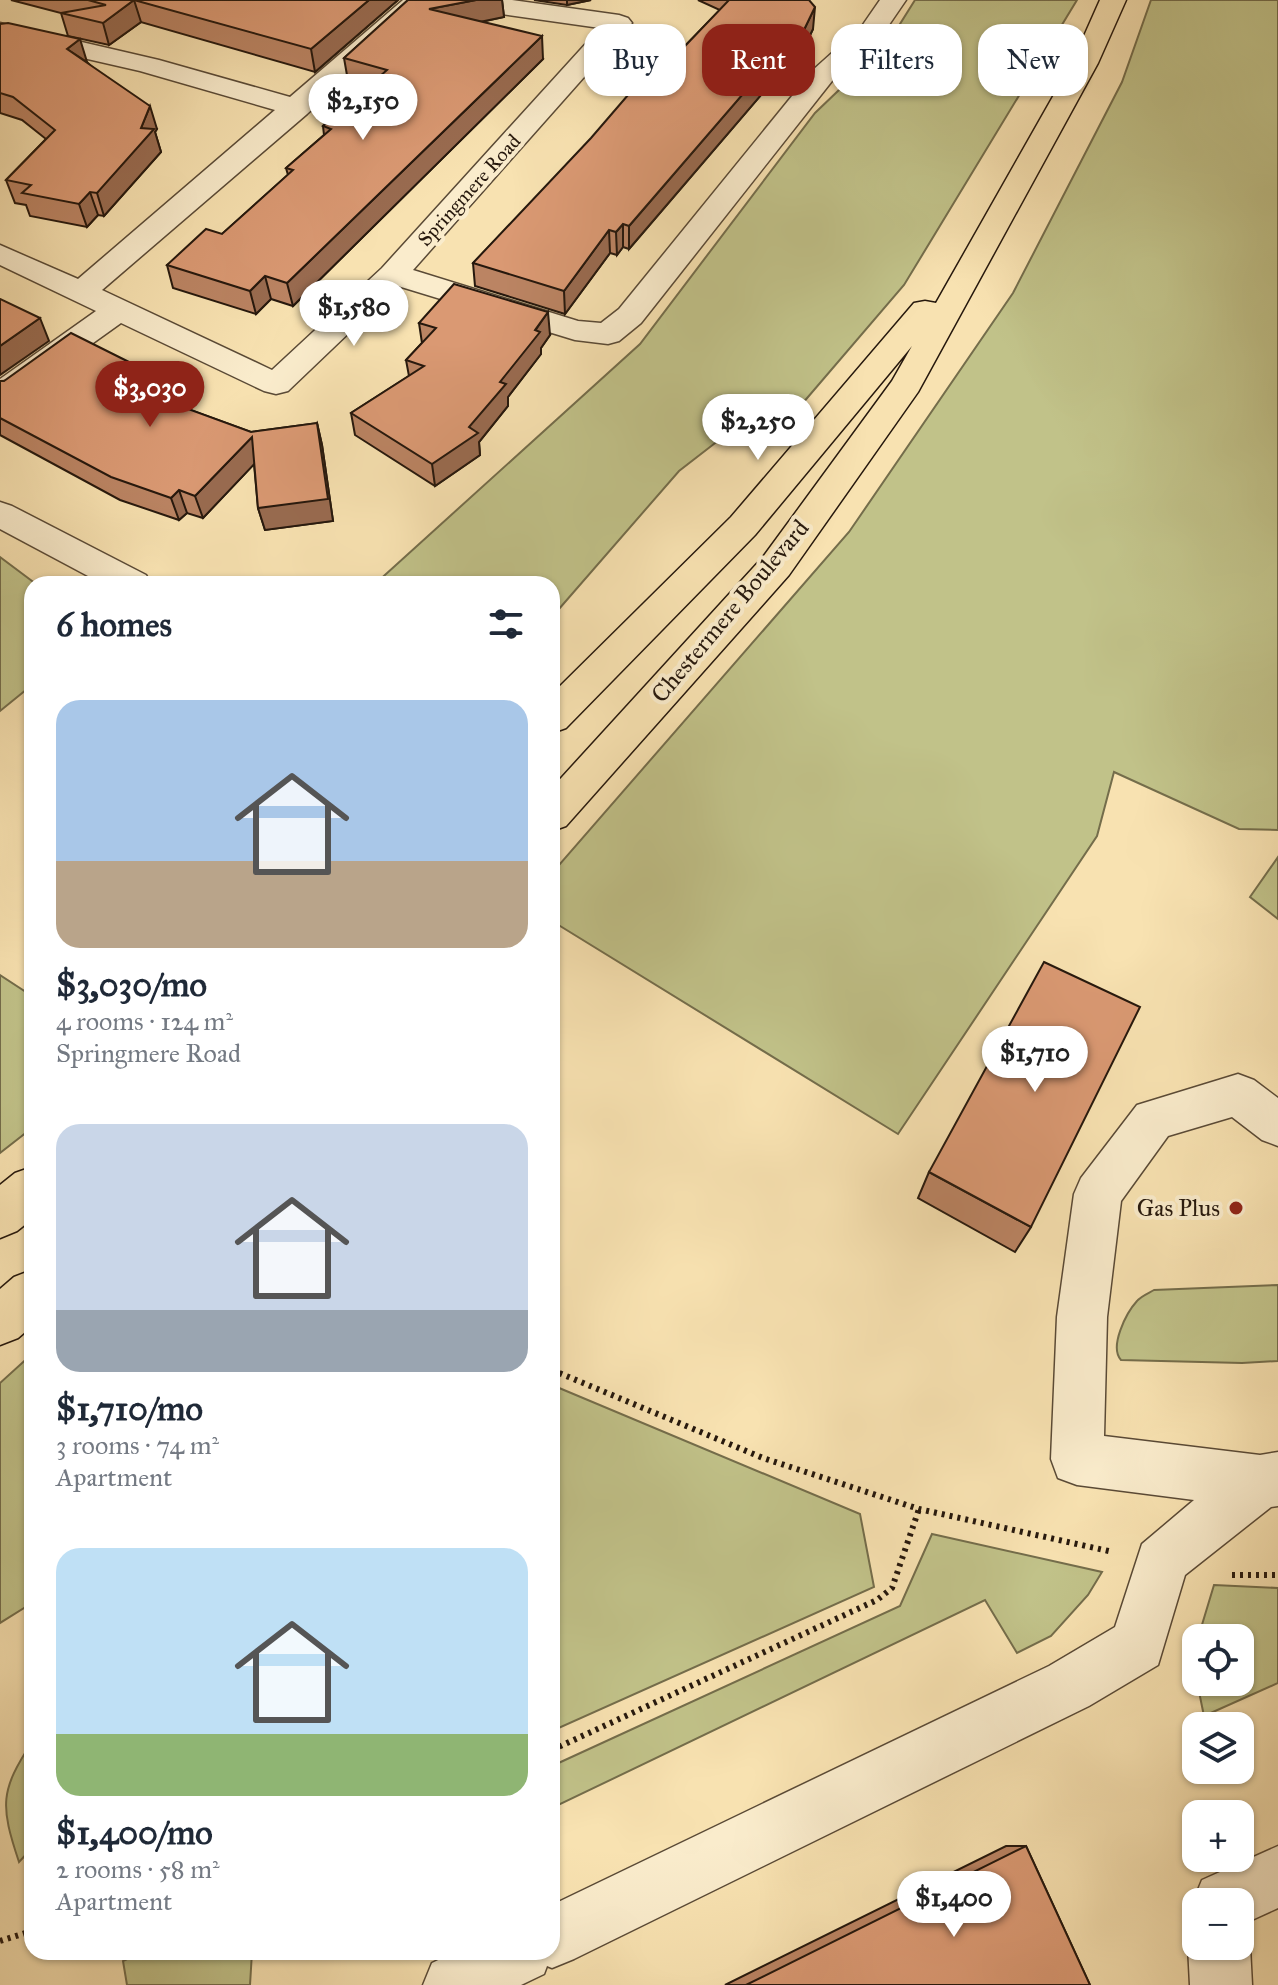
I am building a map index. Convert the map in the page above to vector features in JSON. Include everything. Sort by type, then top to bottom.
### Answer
[{"type":"main road","name":"Chestermere Boulevard","points":[[560,806],[776,566],[906,385],[1085,63],[1113,0]]},
{"type":"main road","name":"Chestermere Boulevard","points":[[560,710],[743,526],[991,232]]},
{"type":"main road","points":[[0,1215],[24,1196]]},
{"type":"main road","points":[[0,1321],[24,1301]]},
{"type":"street","points":[[82,292],[418,0]]},
{"type":"street","name":"Springmere Road","points":[[0,254],[276,384],[393,274],[619,23],[459,0]]},
{"type":"street","points":[[393,274],[575,330],[608,334],[630,316],[823,75],[871,32],[893,0]]},
{"type":"street","points":[[0,31],[153,66],[297,108]]},
{"type":"street","points":[[0,394],[119,310]]},
{"type":"street","points":[[0,514],[118,576]]},
{"type":"street","points":[[1269,1480],[1077,1459],[1082,1333],[1098,1194],[1153,1120],[1238,1095],[1278,1125]]},
{"type":"street","points":[[560,1933],[1069,1686],[1138,1645],[1161,1563],[1269,1480]]},
{"type":"street","points":[[1253,1888],[1278,1876]]},
{"type":"street","points":[[454,1985],[506,1960]]},
{"type":"street","points":[[1220,1960],[1221,1985]]},
{"type":"path","points":[[560,1373],[763,1458],[919,1509],[1161,1563],[1229,1575],[1278,1575]]},
{"type":"path","points":[[560,1746],[877,1600],[892,1588],[919,1509]]},
{"type":"path","points":[[0,1941],[24,1934]]},
{"type":"green space","points":[[915,0],[1077,0],[1062,24],[978,24],[978,96],[1019,96],[904,285],[784,425],[750,416],[679,471],[560,608],[560,576],[384,576],[640,344],[815,113],[833,96],[962,96],[962,24],[900,24]]},
{"type":"green space","points":[[1151,0],[1278,0],[1278,830],[1239,829],[1114,772],[1097,836],[898,1134],[560,926],[560,864],[849,532],[1013,293],[1122,82]]},
{"type":"green space","points":[[0,557],[25,576],[24,692],[0,711]]},
{"type":"green space","points":[[1278,857],[1278,919],[1250,897]]},
{"type":"green space","points":[[0,975],[24,991],[24,1134],[0,1153]]},
{"type":"green space","points":[[1278,1285],[1278,1361],[1121,1360],[1118,1354],[1120,1330],[1128,1313],[1139,1299],[1154,1290]]},
{"type":"green space","points":[[24,1361],[24,1608],[0,1623],[0,1383]]},
{"type":"green space","points":[[560,1388],[860,1514],[874,1587],[560,1727]]},
{"type":"green space","points":[[932,1534],[1102,1572],[1088,1595],[1051,1636],[1017,1653],[985,1600],[560,1804],[560,1762],[900,1606]]},
{"type":"green space","points":[[1214,1585],[1278,1588],[1278,1683],[1254,1694],[1254,1624],[1202,1624]]},
{"type":"green space","points":[[1200,1696],[1249,1696],[1213,1712],[1203,1712]]},
{"type":"green space","points":[[24,1754],[24,1857],[19,1862],[6,1812],[6,1799]]},
{"type":"green space","points":[[252,1960],[250,1985],[127,1985],[123,1961]]},
{"type":"building","points":[[88,0],[134,0],[103,23],[61,13],[106,5]]},
{"type":"building","points":[[134,0],[369,0],[311,49]]},
{"type":"building","points":[[408,0],[476,0],[429,9],[542,36],[287,283],[265,276],[250,291],[167,265],[206,229],[222,234],[293,170],[286,168],[331,129],[323,126],[387,70],[344,58]]},
{"type":"building","points":[[729,0],[809,0],[815,7],[807,24],[706,24]]},
{"type":"building","points":[[8,23],[80,39],[67,49],[150,106],[141,128],[154,129],[97,193],[90,192],[79,204],[22,193],[31,185],[6,180],[55,130],[13,97],[0,93],[0,24]]},
{"type":"building","points":[[702,28],[702,96],[741,96],[629,226],[623,224],[616,232],[609,230],[564,291],[473,263],[627,96],[686,96],[686,45]]},
{"type":"building","points":[[454,284],[548,312],[535,330],[540,332],[500,382],[506,384],[469,427],[478,433],[432,464],[351,413],[424,366],[406,360],[436,328],[419,323]]},
{"type":"building","points":[[0,299],[40,318],[0,346]]},
{"type":"building","points":[[71,333],[135,365],[128,370],[179,395],[169,402],[251,432],[317,423],[328,499],[258,508],[252,437],[195,496],[179,490],[171,498],[111,477],[0,418],[0,381]]},
{"type":"building","points":[[1044,962],[1140,1007],[1031,1227],[929,1172]]},
{"type":"building","points":[[1026,1846],[1090,1985],[746,1985]]},
{"type":"place","name":"Gas Plus","points":[[1236,1208]]}]
